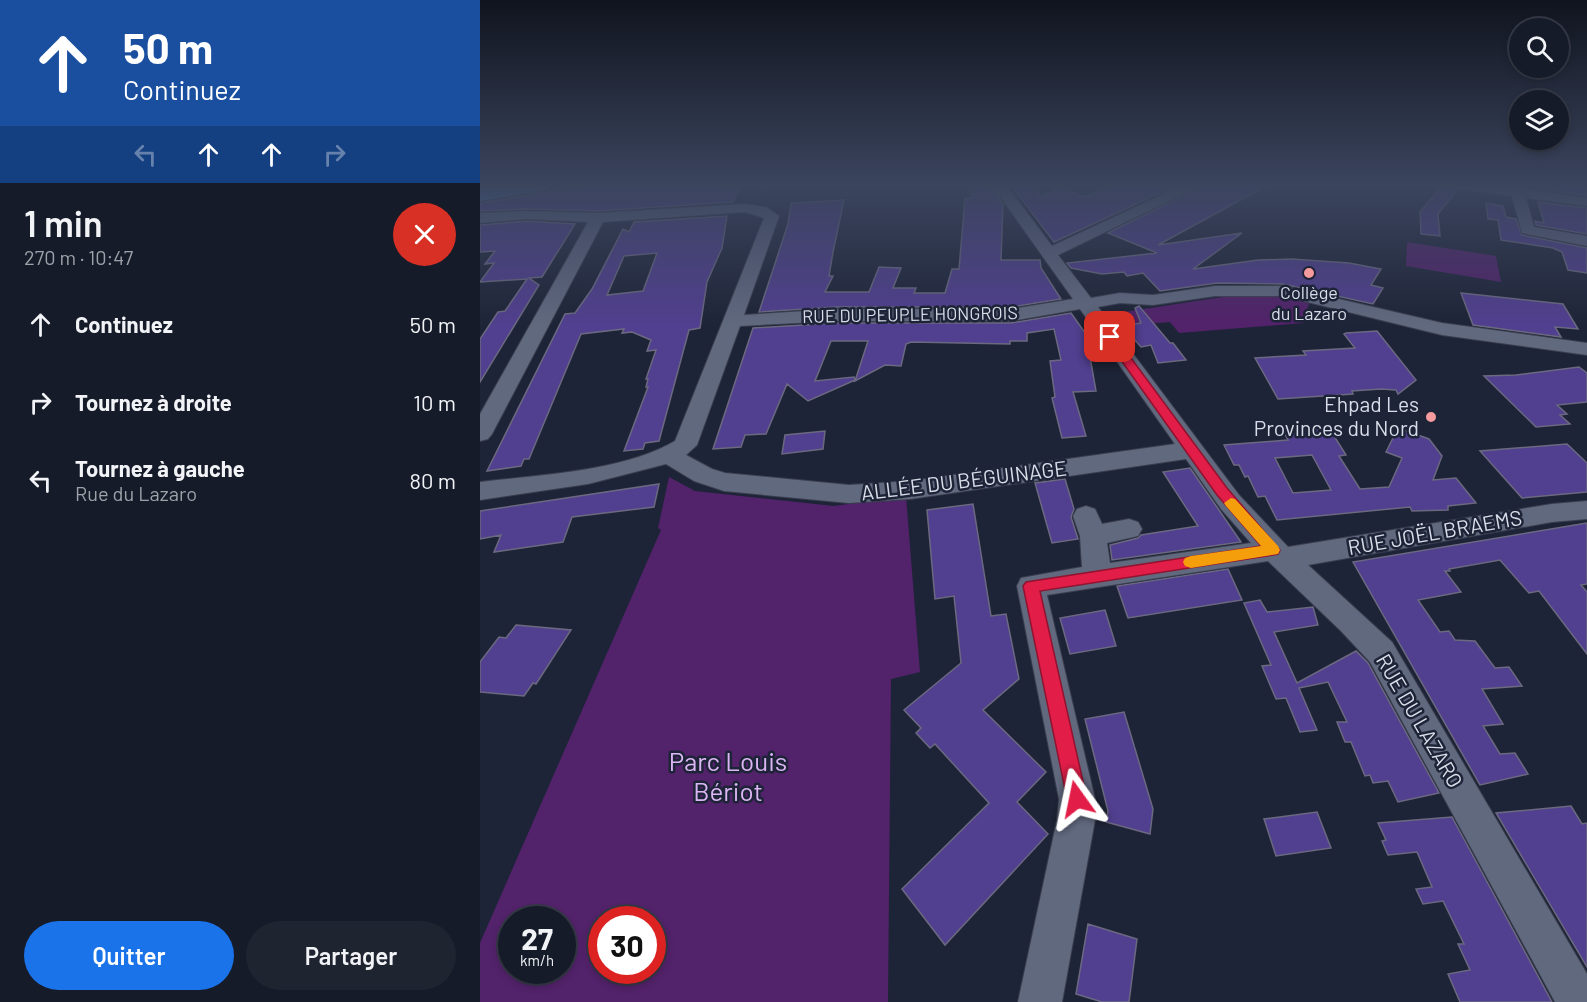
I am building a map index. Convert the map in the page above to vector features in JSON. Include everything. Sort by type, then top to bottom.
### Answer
[{"type":"street","points":[[480,434],[590,232]]},
{"type":"street","points":[[480,491],[595,474],[670,456],[681,449],[687,441],[767,232]]},
{"type":"street","name":"RUE DU LAZARO","points":[[1033,232],[1230,502],[1278,554],[1345,615],[1381,652],[1578,1002]]},
{"type":"street","points":[[1049,253],[1095,232]]},
{"type":"street","points":[[1537,232],[1587,241]]},
{"type":"street","name":"RUE DU PEUPLE HONGROIS","points":[[734,321],[837,315],[1011,315],[1120,298],[1153,300],[1215,291],[1283,291],[1442,329],[1529,343],[1587,349]]},
{"type":"street","name":"ALLÉE DU BÉGUINAGE","points":[[670,456],[717,480],[780,489],[849,494],[910,490],[1178,453],[1190,446]]},
{"type":"street","name":"RUE JOËL BRAEMS","points":[[1040,1002],[1077,809],[1075,787],[1031,586],[1587,510]]},
{"type":"street","points":[[1097,577],[1090,526],[1129,529]]},
{"type":"green space","points":[[1407,242],[1496,256],[1501,282],[1406,266]]},
{"type":"green space","points":[[1229,296],[1282,297],[1309,303],[1303,323],[1179,333],[1170,322],[1123,326],[1118,320],[1122,319],[1118,313]]},
{"type":"green space","name":"Parc Louis Bériot","points":[[669,477],[695,491],[834,506],[906,496],[920,672],[891,679],[888,1002],[480,1002],[480,943],[661,530],[658,528]]},
{"type":"building","points":[[480,232],[570,232],[542,277],[529,278],[539,285],[480,382],[480,339],[498,312],[505,311],[527,279],[480,282],[494,263],[485,264],[495,251],[480,252]]},
{"type":"building","points":[[622,232],[725,232],[722,248],[707,282],[700,328],[689,330],[659,441],[645,443],[643,449],[624,451],[648,387],[646,387],[648,379],[646,379],[656,350],[647,351],[651,340],[632,332],[622,333],[624,329],[581,334],[529,459],[524,459],[521,466],[487,471],[565,314],[575,313],[592,289]],"holes":[[[657,253],[643,291],[607,295],[624,256]]]},
{"type":"building","points":[[785,232],[837,232],[829,276],[833,276],[825,292],[869,292],[879,267],[901,268],[893,288],[916,288],[914,293],[945,293],[952,269],[959,269],[962,232],[1002,232],[1001,260],[1040,260],[1041,268],[1061,299],[1011,307],[837,307],[759,312]]},
{"type":"building","points":[[1046,232],[1076,232],[1054,242]]},
{"type":"building","points":[[1182,232],[1158,245],[1242,233],[1193,269],[1258,260],[1292,259],[1349,263],[1381,269],[1371,285],[1383,288],[1373,304],[1283,284],[1217,283],[1160,291],[1143,273],[1127,276],[1124,272],[1102,274],[1071,268],[1067,263],[1157,253],[1108,233]]},
{"type":"building","points":[[1421,232],[1440,232],[1440,236],[1421,234]]},
{"type":"building","points":[[1500,232],[1521,232],[1522,235],[1587,248],[1587,273],[1568,270],[1562,252],[1553,248],[1501,240]]},
{"type":"building","points":[[1461,293],[1563,304],[1578,329],[1555,327],[1561,337],[1473,325]]},
{"type":"building","points":[[1139,306],[1186,360],[1158,363],[1151,345],[1141,347],[1134,339],[1123,326],[1141,323],[1135,308]]},
{"type":"building","points":[[1071,313],[1102,357],[1090,357],[1096,391],[1073,392],[1086,436],[1062,438],[1052,398],[1055,397],[1050,361],[1061,360],[1054,329],[1027,333],[1027,341],[1010,341],[1010,344],[911,342],[906,344],[901,366],[885,365],[855,381],[868,341],[831,341],[815,381],[854,377],[855,380],[808,401],[787,384],[766,434],[745,435],[741,447],[713,449],[753,328],[837,323],[1011,323]]},
{"type":"building","points":[[1377,331],[1416,380],[1398,394],[1396,390],[1381,389],[1352,391],[1353,394],[1278,399],[1255,358],[1306,355],[1303,351],[1355,348],[1344,334]]},
{"type":"building","points":[[1579,367],[1587,373],[1587,402],[1557,405],[1567,414],[1560,415],[1570,424],[1536,427],[1484,376],[1516,375]]},
{"type":"building","points":[[1329,428],[1346,455],[1339,456],[1360,489],[1389,487],[1402,458],[1386,452],[1398,428],[1429,439],[1442,456],[1433,480],[1456,478],[1476,503],[1448,506],[1448,510],[1412,511],[1410,507],[1277,520],[1265,496],[1258,497],[1248,476],[1245,477],[1239,465],[1234,465],[1224,445],[1288,440],[1283,431]],"holes":[[[1312,455],[1331,490],[1293,493],[1275,458]]]},
{"type":"building","points":[[825,431],[823,449],[782,454],[785,435]]},
{"type":"building","points":[[1567,444],[1587,463],[1587,492],[1522,498],[1480,451]]},
{"type":"building","points":[[1190,468],[1241,542],[1112,560],[1110,545],[1138,538],[1141,535],[1198,526],[1163,472]]},
{"type":"building","points":[[1065,479],[1074,509],[1071,517],[1078,539],[1052,543],[1035,483]]},
{"type":"building","points":[[659,484],[654,507],[572,517],[563,542],[494,552],[501,535],[480,539],[480,511]]},
{"type":"building","points":[[973,504],[991,616],[1006,614],[1019,679],[983,710],[1046,772],[1017,802],[1048,834],[945,945],[902,889],[989,803],[935,744],[930,748],[916,733],[921,728],[904,710],[961,663],[954,596],[935,599],[927,510]]},
{"type":"building","points":[[1587,523],[1587,584],[1581,585],[1587,592],[1587,654],[1539,591],[1529,593],[1500,560],[1449,569],[1450,571],[1445,571],[1461,592],[1418,600],[1440,632],[1449,631],[1455,640],[1475,641],[1495,668],[1509,667],[1522,686],[1482,689],[1503,724],[1483,726],[1500,754],[1515,753],[1528,774],[1480,785],[1353,562]]},
{"type":"building","points":[[1228,569],[1242,600],[1128,618],[1117,586]]},
{"type":"building","points":[[1260,600],[1267,612],[1313,607],[1318,625],[1274,632],[1297,683],[1356,651],[1368,663],[1439,793],[1398,802],[1388,781],[1373,783],[1370,775],[1365,776],[1351,742],[1345,742],[1337,722],[1347,722],[1328,682],[1299,688],[1317,730],[1300,732],[1286,698],[1276,699],[1262,666],[1271,665],[1244,603]]},
{"type":"building","points":[[1105,610],[1116,646],[1070,654],[1060,618]]},
{"type":"building","points":[[516,625],[571,630],[536,684],[533,683],[524,696],[480,692],[480,662],[499,637],[506,638]]},
{"type":"building","points":[[1124,712],[1153,809],[1150,834],[1106,822],[1108,811],[1085,719]]},
{"type":"building","points":[[1571,806],[1582,824],[1587,823],[1587,967],[1496,813]]},
{"type":"building","points":[[1317,812],[1331,848],[1276,856],[1264,819]]},
{"type":"building","points":[[1452,817],[1552,1002],[1460,1002],[1448,974],[1470,970],[1458,944],[1464,944],[1443,901],[1423,904],[1416,889],[1432,887],[1417,852],[1388,855],[1382,841],[1386,840],[1378,823]]},
{"type":"building","points":[[1088,924],[1137,939],[1129,1002],[1102,1002],[1076,994]]},
{"type":"slow traffic","points":[[1191,562],[1273,550],[1231,503]]},
{"type":"place","name":"Collège du Lazaro","points":[[1309,273]]},
{"type":"place","name":"Ehpad Les Provinces du Nord","points":[[1431,417]]},
{"type":"route","points":[[1077,799],[1031,586],[1273,550],[1222,491],[1110,337]]}]
